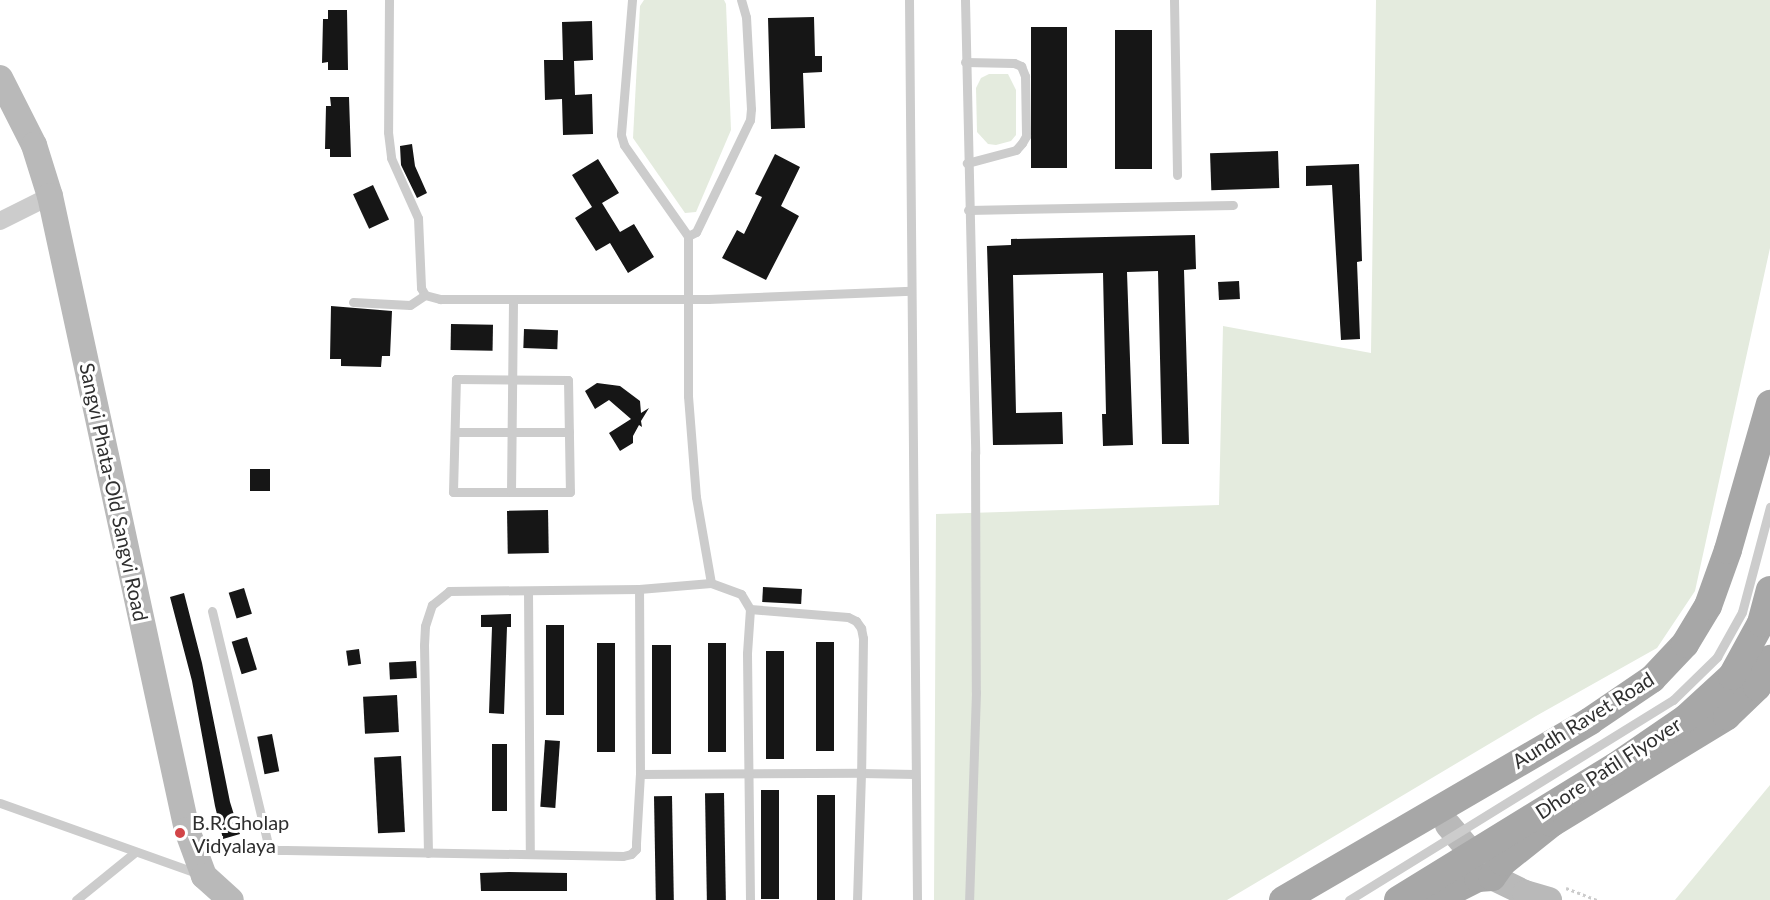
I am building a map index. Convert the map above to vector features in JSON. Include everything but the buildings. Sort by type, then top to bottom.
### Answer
[{"type":"main road","name":"Sangvi Phata-Old Sangvi Road","points":[[0,78],[34,146],[50,196],[187,830],[204,876],[231,900]]},
{"type":"main road","name":"Aundh Ravet Road","points":[[1283,900],[1566,734],[1652,679],[1686,644],[1708,606],[1724,562],[1770,404]]},
{"type":"main road","name":"Dhore Patil Flyover","points":[[1398,900],[1616,766],[1686,718],[1732,676],[1761,623],[1770,591]]},
{"type":"main road","points":[[1492,877],[1503,862],[1552,824],[1727,716],[1757,687],[1770,659]]},
{"type":"main road","points":[[1319,900],[1528,777],[1566,734]]},
{"type":"main road","points":[[1448,825],[1492,877]]},
{"type":"main road","points":[[1434,900],[1478,878],[1492,877],[1547,894]]},
{"type":"street","points":[[0,220],[50,196]]},
{"type":"lane","points":[[389,0],[388,132],[391,158],[418,218],[421,288],[425,295],[440,299],[688,299],[911,291]]},
{"type":"lane","points":[[632,0],[621,135],[624,145],[688,236],[688,396],[696,497],[711,583]]},
{"type":"lane","points":[[688,236],[696,232],[750,120],[752,109],[746,17],[741,0]]},
{"type":"lane","points":[[909,0],[917,900]]},
{"type":"lane","points":[[965,0],[975,453],[976,692],[969,900]]},
{"type":"lane","points":[[1174,0],[1177,174]]},
{"type":"lane","points":[[965,62],[1014,63],[1021,66],[1024,76],[1026,136],[1016,150],[967,163]]},
{"type":"lane","points":[[968,210],[1233,205]]},
{"type":"lane","points":[[353,302],[410,305],[425,295]]},
{"type":"lane","points":[[511,492],[513,299]]},
{"type":"lane","points":[[456,379],[513,379],[568,380],[570,492],[453,492],[456,379]]},
{"type":"lane","points":[[454,432],[569,432]]},
{"type":"lane","points":[[1349,900],[1673,700],[1717,657],[1742,612],[1770,507]]},
{"type":"lane","points":[[428,853],[424,645],[425,626],[432,606],[449,591],[639,589],[711,583],[741,594],[750,609],[747,653],[750,900]]},
{"type":"lane","points":[[212,611],[268,845],[277,850],[631,854],[636,849],[639,774],[639,589]]},
{"type":"lane","points":[[528,591],[530,854]]},
{"type":"lane","points":[[750,609],[848,617],[856,621],[861,628],[861,773],[857,900]]},
{"type":"lane","points":[[639,774],[915,774]]},
{"type":"lane","points":[[0,803],[134,853],[204,876]]},
{"type":"lane","points":[[76,900],[134,853]]},
{"type":"path","points":[[1547,894],[1597,900]]},
{"type":"shaded area","points":[[644,0],[724,0],[726,4],[731,130],[696,212],[685,213],[633,138],[640,6]]},
{"type":"shaded area","points":[[1376,0],[1770,0],[1770,248],[1695,591],[1657,648],[1536,716],[1227,900],[934,900],[936,514],[1219,505],[1223,326],[1371,353]]},
{"type":"shaded area","points":[[989,74],[1008,74],[1016,90],[1016,135],[1011,141],[996,145],[988,144],[977,132],[976,88],[981,78]]},
{"type":"shaded area","points":[[1770,785],[1770,900],[1675,900]]},
{"type":"place","name":"B.R.Gholap Vidyalaya","points":[[180,833]]}]
